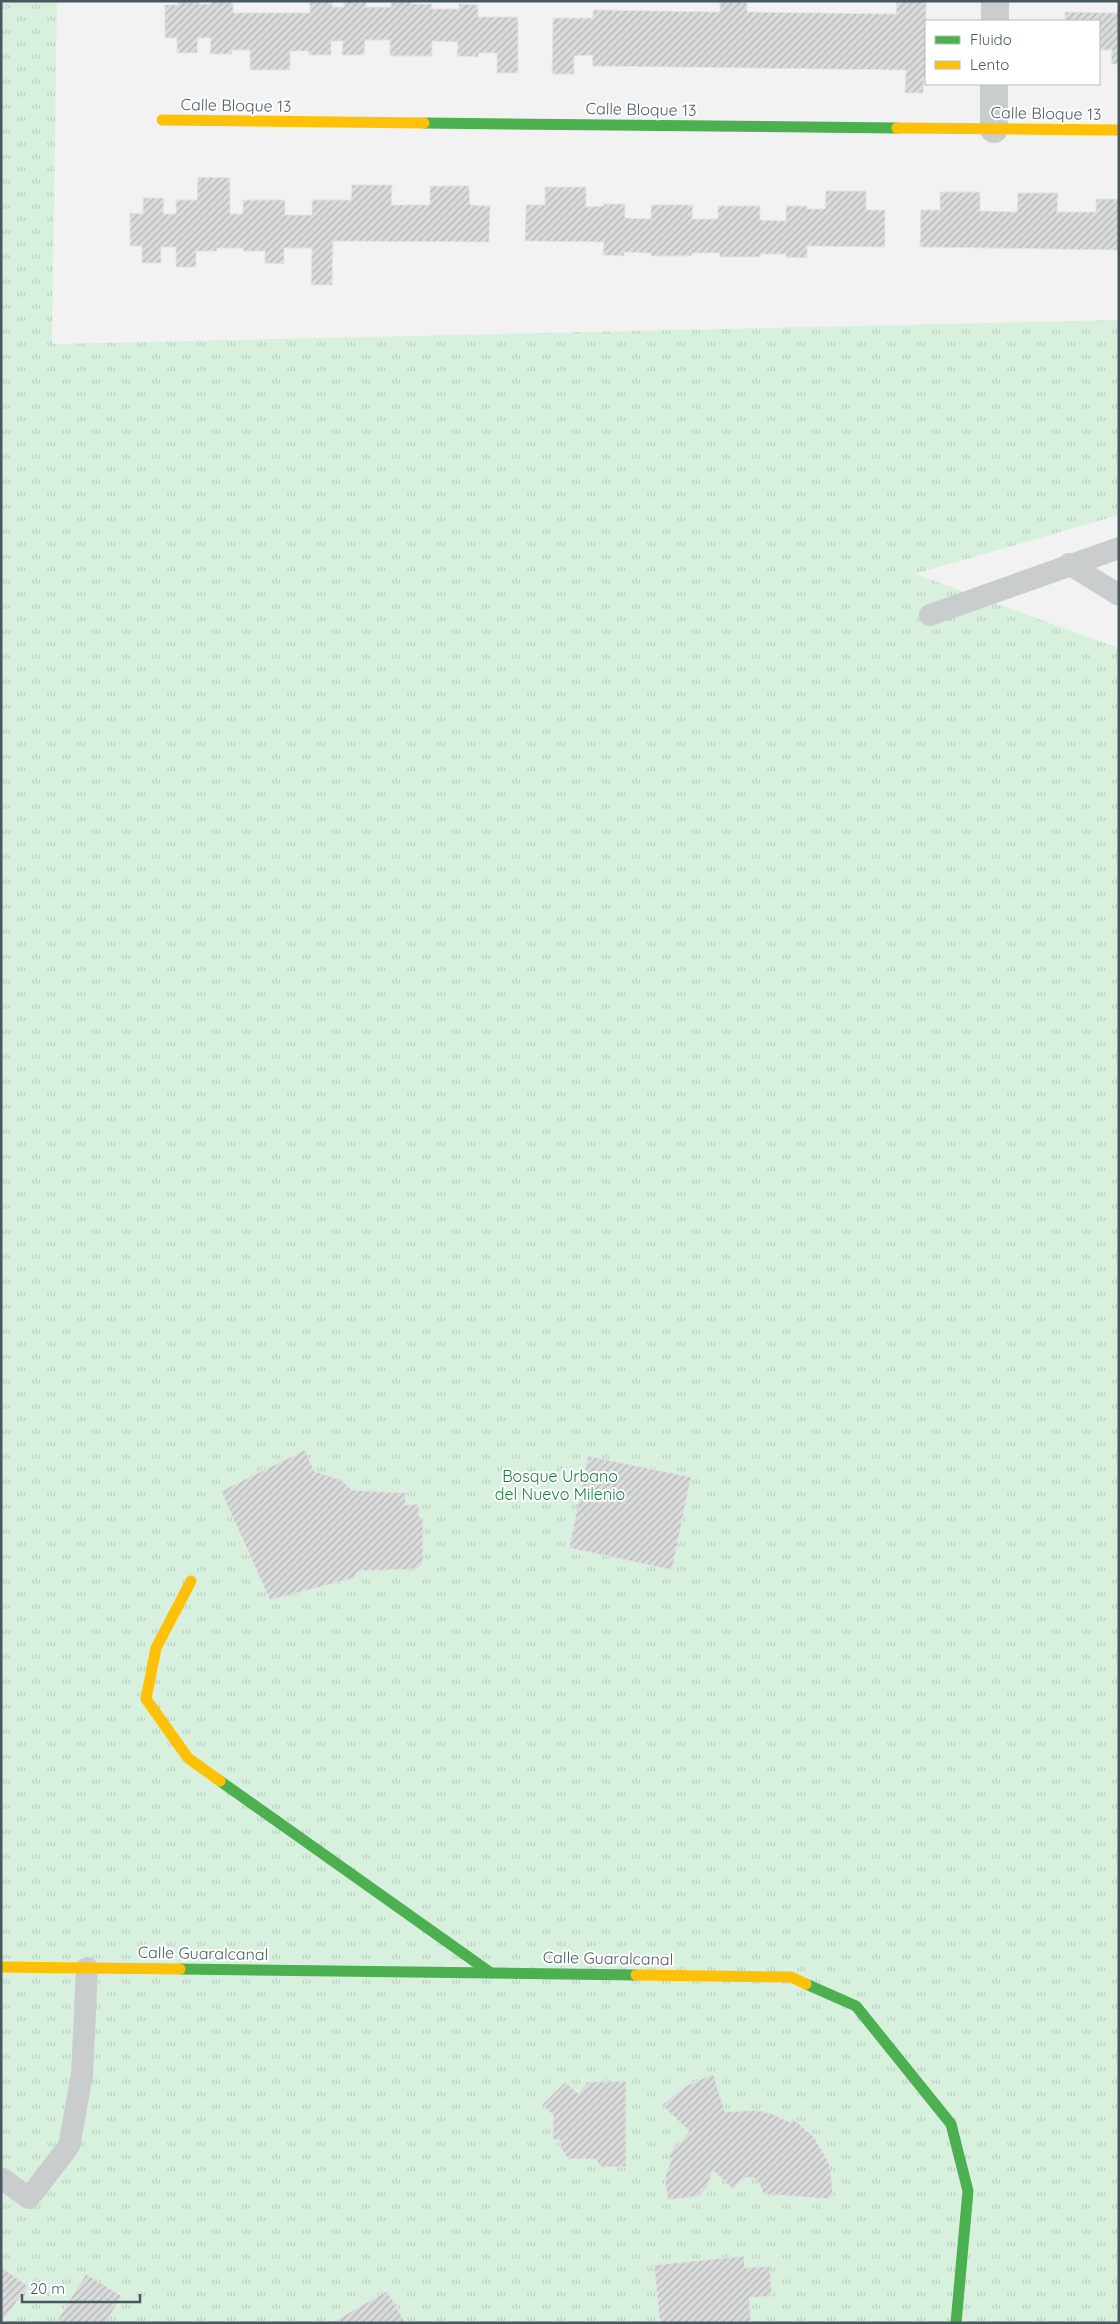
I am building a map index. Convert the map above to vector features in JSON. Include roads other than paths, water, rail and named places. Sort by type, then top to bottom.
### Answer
[{"type":"street","points":[[995,1],[995,20]]},
{"type":"street","points":[[994,85],[994,129]]},
{"type":"street","name":"Calle Bloque 13","points":[[162,120],[1119,130]]},
{"type":"street","points":[[191,1581],[156,1648],[146,1699],[188,1758],[491,1973]]},
{"type":"street","name":"Calle Guaralcanal","points":[[1,1967],[791,1977],[856,2006],[951,2124],[968,2191],[956,2323]]},
{"type":"lane","points":[[930,615],[1068,564],[1119,548]]},
{"type":"lane","points":[[1068,564],[1119,595]]},
{"type":"lane","points":[[1,2178],[29,2198],[69,2146],[82,2075],[86,1968]]},
{"type":"park label","name":"Bosque Urbano del Nuevo Milenio","points":[[560,1485]]}]
